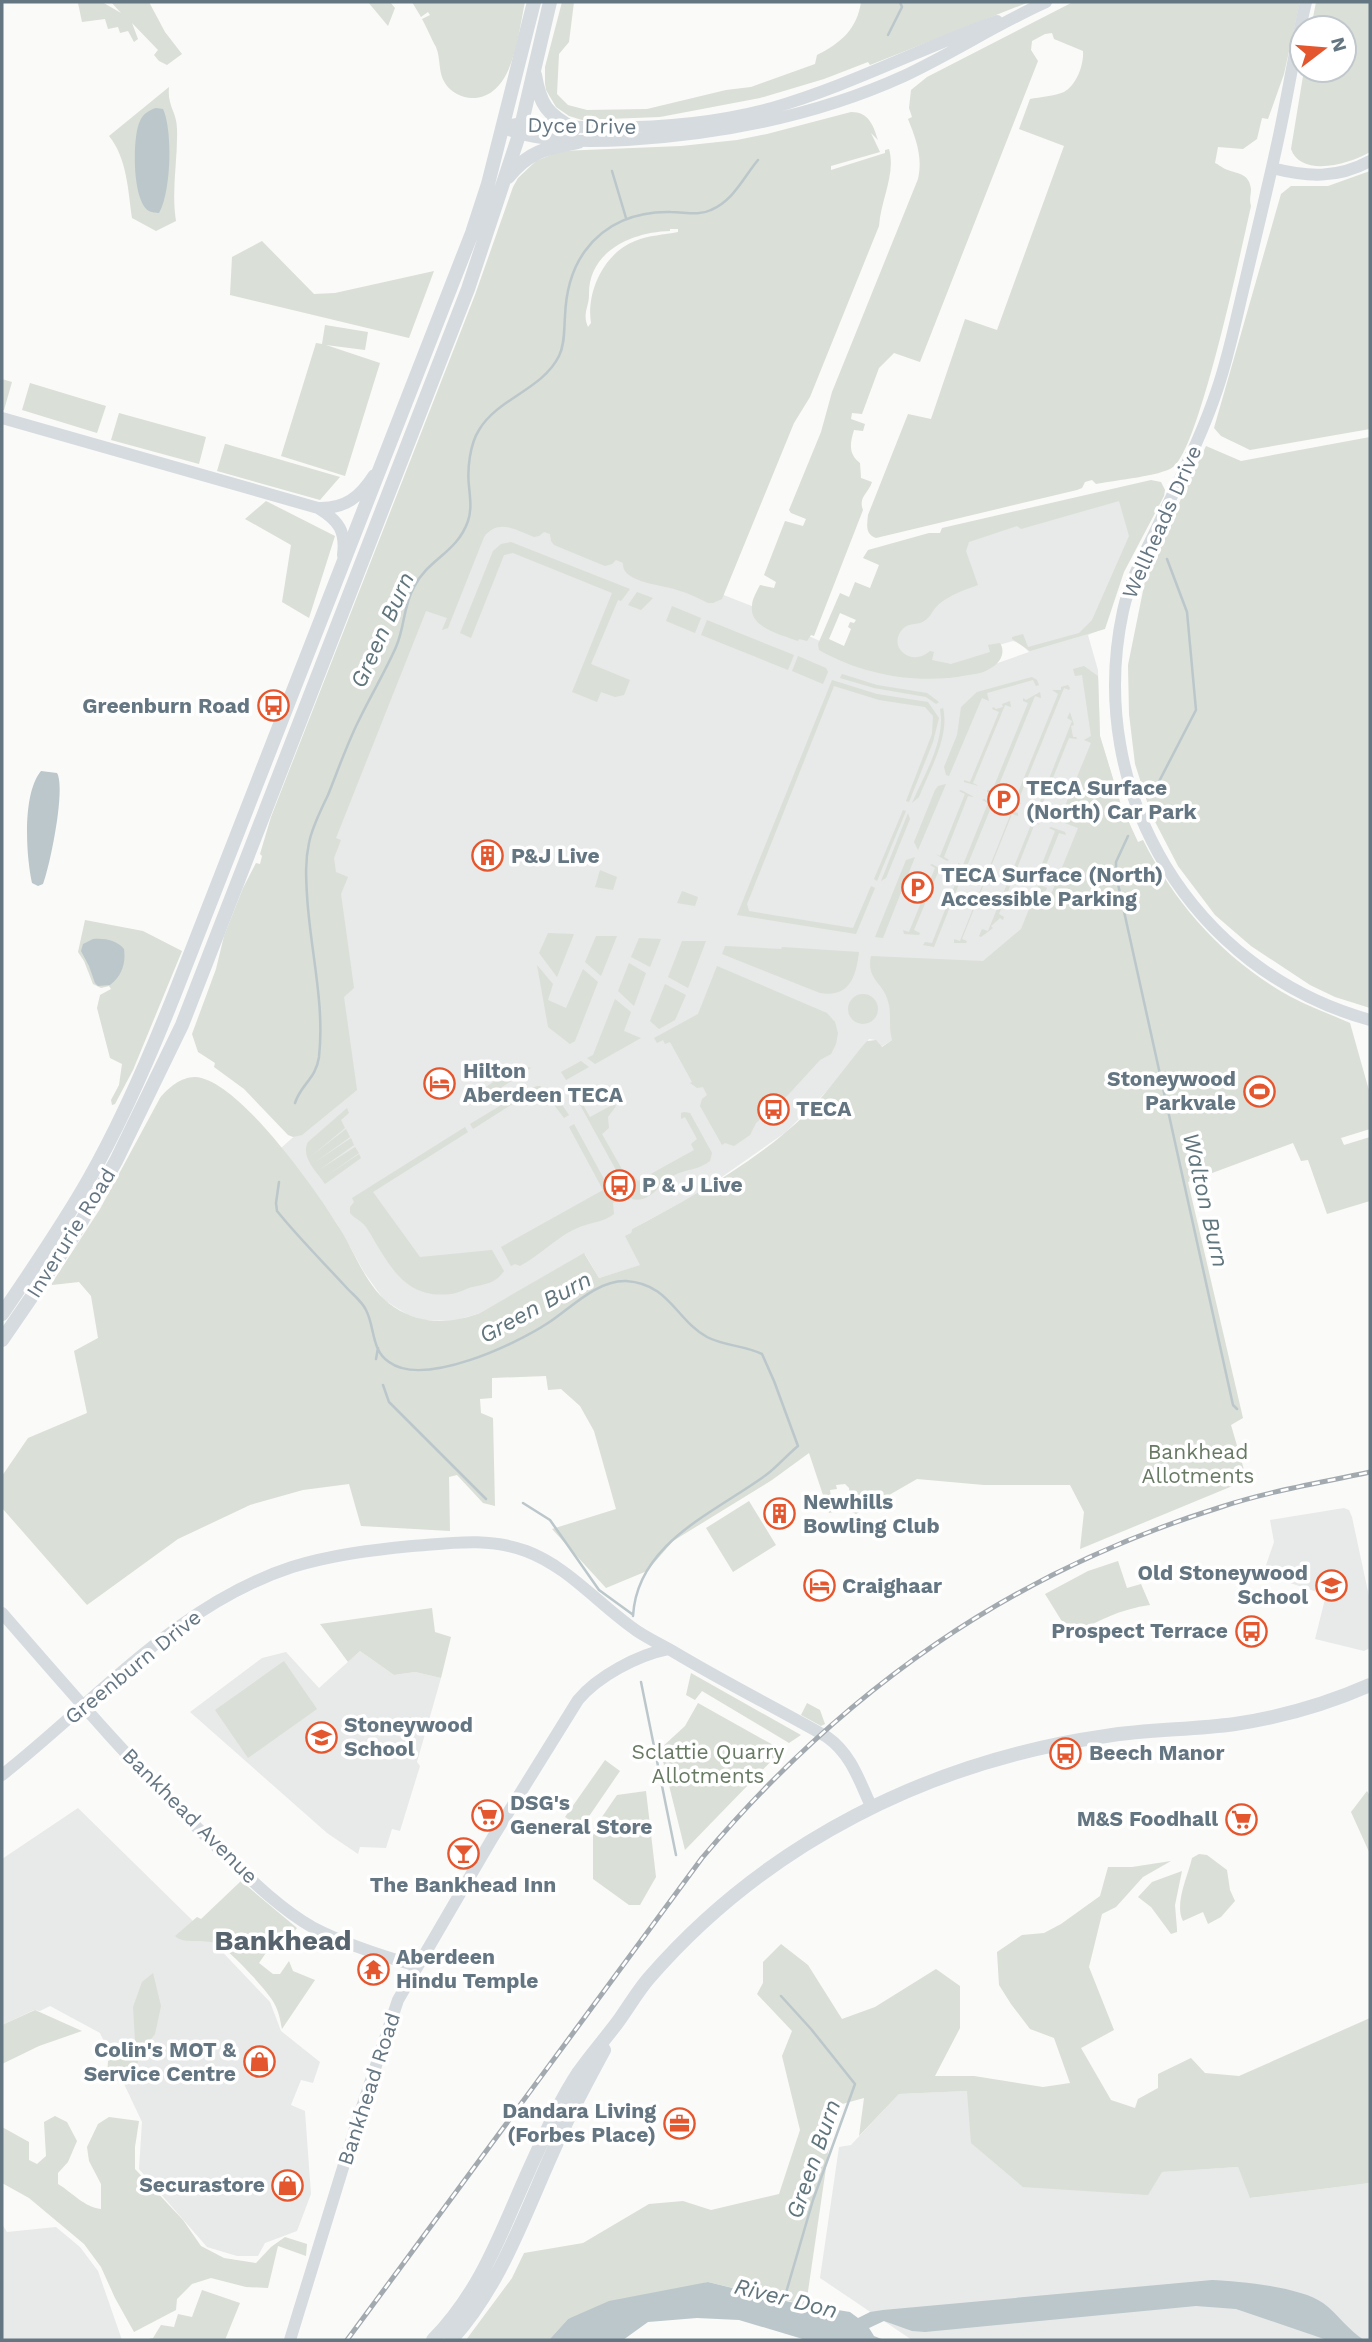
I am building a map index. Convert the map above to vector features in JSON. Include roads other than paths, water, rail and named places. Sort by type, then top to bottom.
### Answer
[{"type":"main road","name":"Inverurie Road","points":[[2,1314],[59,1229],[102,1156],[141,1078],[176,993],[472,233],[488,184],[534,2]]},
{"type":"main road","name":"Inverurie Road","points":[[2,1340],[72,1238],[116,1161],[184,1021],[468,289],[520,129],[550,2]]},
{"type":"main road","points":[[503,184],[526,158],[576,135],[552,116],[543,104],[534,66]]},
{"type":"main road","points":[[433,2340],[479,2280],[504,2232],[528,2171],[586,2062],[649,1978],[710,1914],[786,1856],[871,1807],[963,1770],[1026,1750],[1118,1734],[1267,1719],[1332,1701],[1370,1685]]},
{"type":"main road","points":[[451,2340],[484,2298],[498,2273],[559,2136],[619,2020]]},
{"type":"street","name":"Dyce Drive","points":[[502,127],[576,135],[694,134],[746,127],[796,116],[849,99],[907,74],[1045,2]]},
{"type":"street","name":"Wellheads Drive","points":[[1306,2],[1272,168],[1217,392],[1197,442],[1137,570],[1123,611],[1116,666],[1119,736],[1126,773],[1144,826],[1172,877],[1205,921],[1236,950],[1282,984],[1325,1005],[1370,1020]]},
{"type":"street","points":[[1272,168],[1301,175],[1324,176],[1343,173],[1370,161]]},
{"type":"street","points":[[2,418],[318,508],[339,523],[343,531],[345,541],[340,572]]},
{"type":"street","points":[[318,508],[353,501],[368,485],[382,463]]},
{"type":"street","name":"Greenburn Drive","points":[[2,1775],[162,1639],[209,1606],[242,1588],[291,1567],[325,1558],[376,1550],[475,1541],[513,1546],[550,1563],[600,1603],[660,1644],[836,1744],[850,1759],[871,1807]]},
{"type":"street","name":"Bankhead Avenue","points":[[2,1613],[83,1706],[192,1823],[286,1909],[313,1927],[376,1953],[417,1966]]},
{"type":"street","name":"Bankhead Road","points":[[637,1658],[660,1644]]},
{"type":"street","name":"Bankhead Road","points":[[290,2340],[398,2000],[578,1700],[599,1682],[660,1644]]},
{"type":"waterway","name":"Green Burn","points":[[888,35],[902,7],[900,2]]},
{"type":"waterway","name":"Green Burn","points":[[295,1103],[312,1076],[319,1057],[319,996],[307,889],[306,863],[310,837],[355,729],[396,647],[414,587],[427,569],[457,541],[468,521],[469,465],[476,436],[487,419],[542,377],[559,356],[570,282],[580,258],[593,241],[612,226],[634,217],[658,212],[697,213],[711,210],[732,195],[758,160]]},
{"type":"waterway","points":[[612,171],[626,218]]},
{"type":"waterway","name":"Walton Burn","points":[[1151,797],[1196,710],[1187,612],[1167,559]]},
{"type":"waterway","name":"Walton Burn","points":[[1128,836],[1116,862],[1116,875],[1233,1405],[1237,1409]]},
{"type":"waterway","name":"Green Burn","points":[[279,1182],[277,1211],[362,1303],[369,1317],[376,1345],[383,1357],[405,1369],[446,1367],[493,1351],[533,1332],[595,1290],[615,1282],[626,1281],[653,1288],[696,1330],[707,1337],[762,1354],[798,1446],[766,1475],[702,1517],[663,1549],[648,1569],[638,1591],[633,1616]]},
{"type":"waterway","name":"Green Burn","points":[[376,1359],[378,1348]]},
{"type":"waterway","points":[[383,1385],[389,1402],[486,1499]]},
{"type":"waterway","points":[[523,1503],[550,1520],[599,1590],[632,1614]]},
{"type":"waterway","name":"Green Burn","points":[[641,1682],[676,1855]]},
{"type":"waterway","name":"Green Burn","points":[[781,1996],[855,2084],[813,2200],[783,2303]]},
{"type":"railway","points":[[347,2340],[702,1858],[756,1797],[813,1742],[873,1691],[935,1644],[1001,1603],[1070,1566],[1144,1534],[1239,1501],[1370,1472]]},
{"type":"place","name":"Greenburn Road","points":[[273,706]]},
{"type":"place","name":"TECA Surface (North) Car Park","points":[[1003,800]]},
{"type":"place","name":"P&J Live","points":[[488,856]]},
{"type":"place","name":"TECA Surface (North) Accessible Parking","points":[[918,887]]},
{"type":"place","name":"Hilton Aberdeen TECA","points":[[440,1083]]},
{"type":"place","name":"Stoneywood Parkvale","points":[[1259,1091]]},
{"type":"place","name":"TECA","points":[[773,1109]]},
{"type":"place","name":"P & J Live","points":[[619,1185]]},
{"type":"place","name":"Newhills Bowling Club","points":[[780,1514]]},
{"type":"place","name":"Old Stoneywood School","points":[[1331,1585]]},
{"type":"place","name":"Craighaar","points":[[819,1586]]},
{"type":"place","name":"Prospect Terrace","points":[[1251,1631]]},
{"type":"place","name":"Stoneywood School","points":[[321,1737]]},
{"type":"place","name":"Beech Manor","points":[[1066,1753]]},
{"type":"place","name":"DSG's General Store","points":[[487,1815]]},
{"type":"place","name":"M&S Foodhall","points":[[1241,1819]]},
{"type":"place","name":"The Bankhead Inn","points":[[463,1853]]},
{"type":"place","name":"Aberdeen Hindu Temple","points":[[373,1969]]},
{"type":"place","name":"Colin's MOT & Service Centre","points":[[259,2062]]},
{"type":"place","name":"Dandara Living (Forbes Place)","points":[[679,2123]]},
{"type":"place","name":"Securastore","points":[[288,2185]]},
{"type":"district","name":"Bankhead","points":[[283,1940]]},
{"type":"park label","name":"Bankhead Allotments","points":[[1198,1464]]},
{"type":"park label","name":"Sclattie Quarry Allotments","points":[[708,1764]]},
{"type":"water label","name":"River Don","points":[[786,2298]]}]
